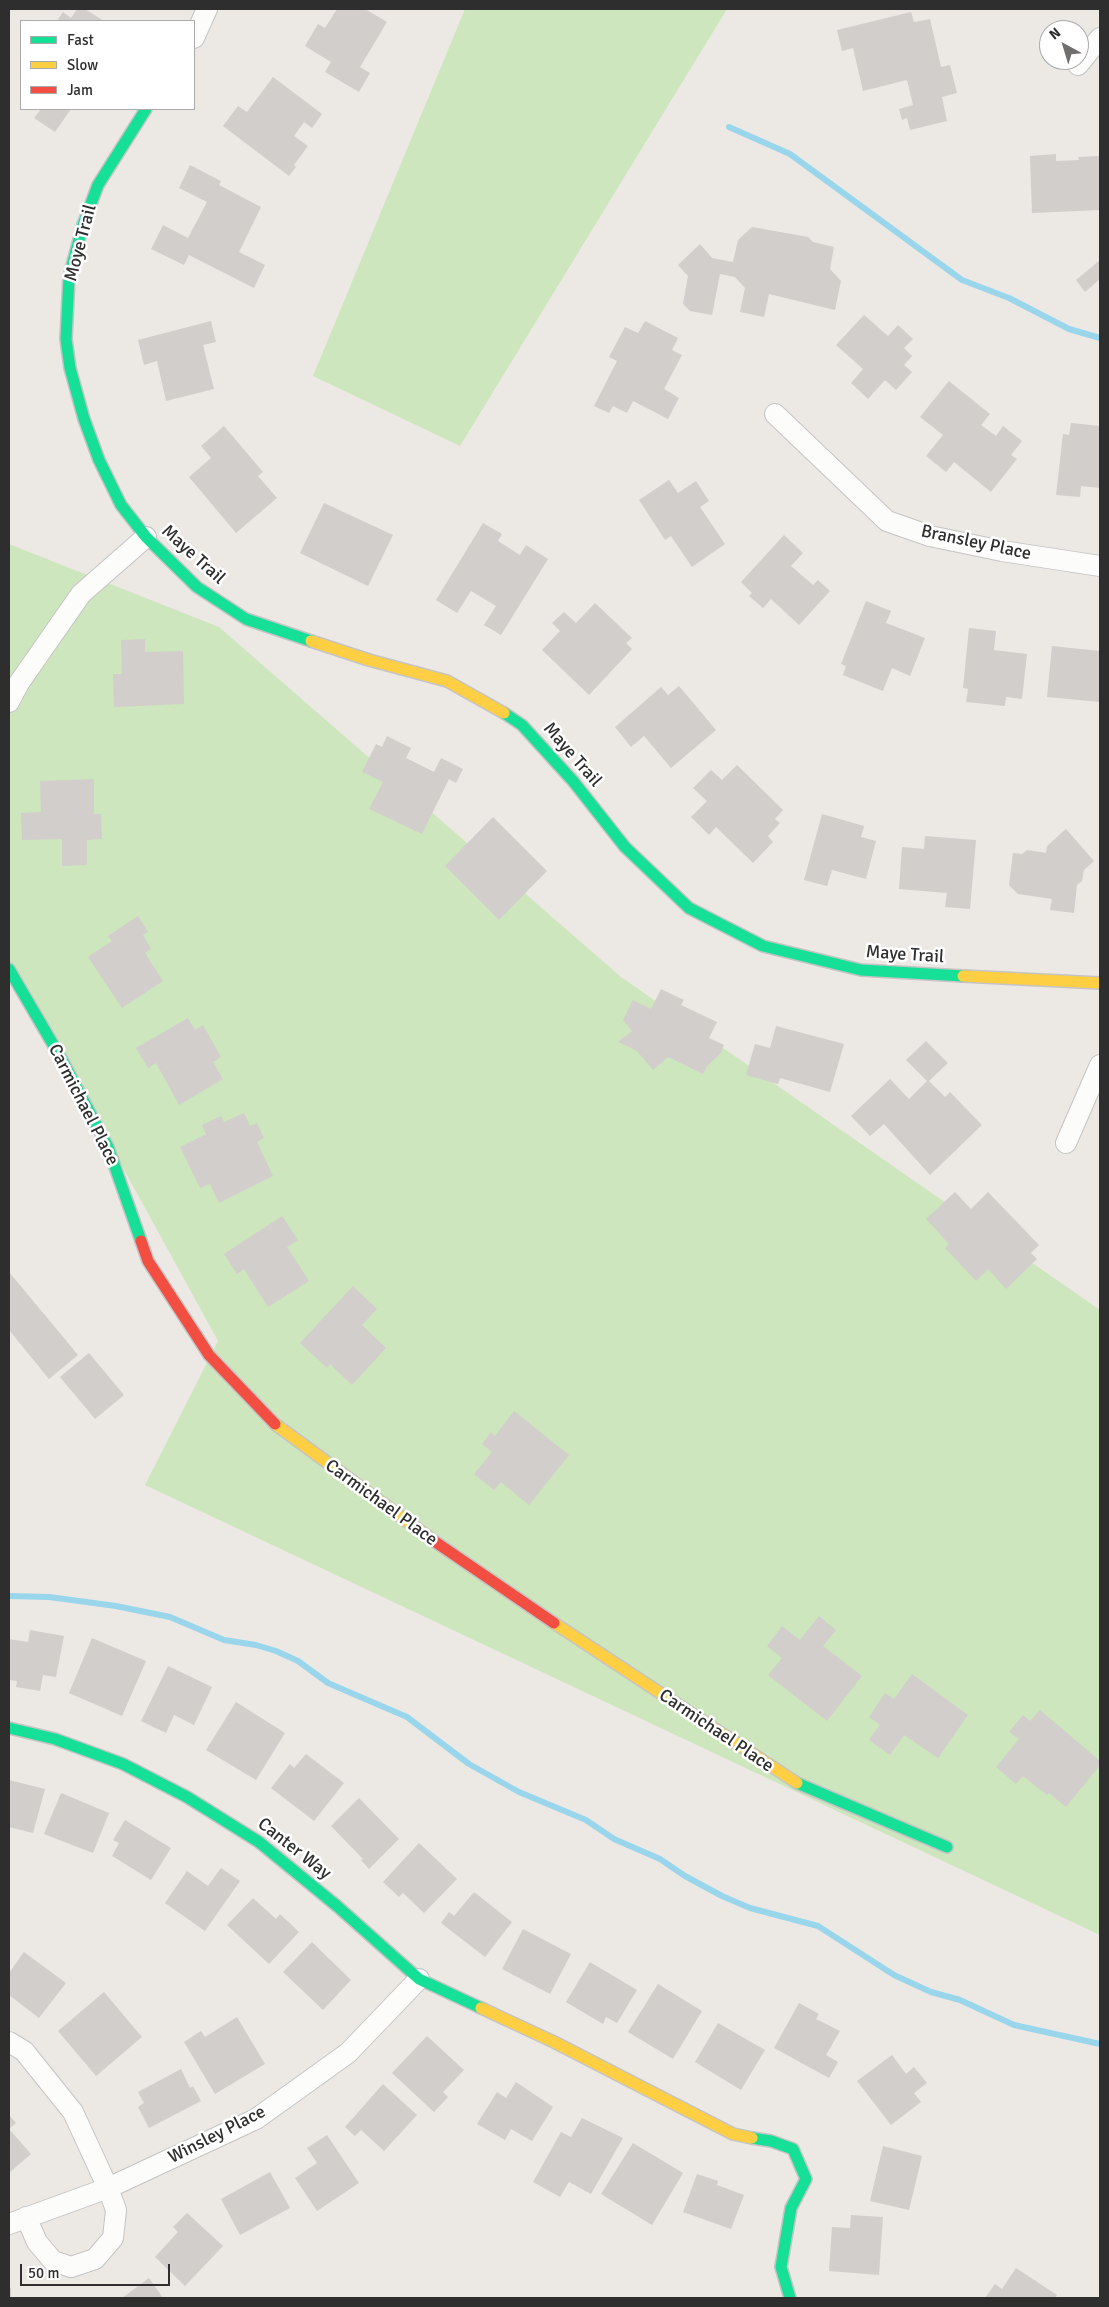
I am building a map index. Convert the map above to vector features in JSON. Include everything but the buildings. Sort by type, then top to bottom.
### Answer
[{"type":"street","points":[[195,36],[208,9]]},
{"type":"street","points":[[1089,52],[1100,38]]},
{"type":"street","name":"Moye Trail","points":[[84,419],[70,368],[66,339],[69,277],[83,224],[98,185],[145,110]]},
{"type":"street","name":"Bransley Place","points":[[775,414],[886,520],[930,536],[1100,566]]},
{"type":"street","name":"Maye Trail","points":[[84,419],[99,460],[121,506],[146,537],[197,587],[246,619],[369,660],[447,681],[522,725],[573,781],[625,847],[689,908],[763,946],[862,970],[1100,983]]},
{"type":"street","points":[[9,702],[81,594],[146,537]]},
{"type":"street","name":"Carmichael Place","points":[[9,969],[61,1058],[108,1147],[148,1261],[209,1355],[274,1424],[451,1554],[789,1780],[947,1847]]},
{"type":"street","points":[[1066,1144],[1100,1065]]},
{"type":"street","name":"Canter Way","points":[[9,1728],[55,1739],[123,1764],[187,1797],[259,1842],[337,1906],[419,1980],[537,2034],[733,2134],[771,2141],[793,2149],[806,2179],[791,2208],[781,2267],[790,2298]]},
{"type":"street","name":"Winsley Place","points":[[18,2220],[108,2188],[256,2119],[348,2053],[419,1980]]},
{"type":"street","points":[[9,2042],[24,2051],[73,2112],[108,2188],[116,2210],[113,2238],[95,2259],[72,2267],[53,2260],[18,2220]]},
{"type":"green space","points":[[465,9],[727,9],[460,446],[313,376]]},
{"type":"green space","points":[[9,544],[219,627],[621,977],[1100,1310],[1100,1935],[145,1485],[218,1341],[9,960]]},
{"type":"waterway","points":[[729,127],[790,154],[962,280],[1009,298],[1069,329],[1100,338]]},
{"type":"waterway","points":[[9,1596],[49,1597],[116,1606],[170,1617],[224,1640],[256,1645],[276,1651],[298,1661],[328,1683],[407,1717],[469,1764],[519,1792],[586,1820],[614,1839],[660,1859],[685,1876],[722,1896],[750,1908],[818,1926],[894,1975],[931,1992],[960,2000],[1014,2025],[1100,2044]]},
{"type":"traffic: fast","points":[[145,110],[98,185],[83,225],[69,277],[66,339],[70,368],[84,419],[99,460],[121,505],[146,537],[197,587],[246,619],[311,641]]},
{"type":"traffic: fast","points":[[504,713],[522,725],[573,781],[625,847],[689,908],[763,946],[861,970],[963,976]]},
{"type":"traffic: fast","points":[[9,969],[61,1058],[108,1147],[141,1241]]},
{"type":"traffic: fast","points":[[9,1728],[55,1739],[123,1764],[187,1797],[259,1842],[337,1906],[419,1979],[481,2008]]},
{"type":"traffic: fast","points":[[797,1783],[947,1847]]},
{"type":"traffic: fast","points":[[752,2138],[771,2141],[793,2149],[806,2179],[791,2208],[781,2267],[790,2298]]},
{"type":"traffic: slow","points":[[311,641],[369,660],[447,681],[504,713]]},
{"type":"traffic: slow","points":[[963,976],[1100,983]]},
{"type":"traffic: slow","points":[[275,1424],[431,1539]]},
{"type":"traffic: slow","points":[[554,1623],[797,1783]]},
{"type":"traffic: slow","points":[[481,2008],[554,2042],[733,2134],[752,2138]]},
{"type":"traffic: jam","points":[[141,1241],[148,1261],[209,1355],[275,1424]]},
{"type":"traffic: jam","points":[[431,1539],[554,1623]]}]
